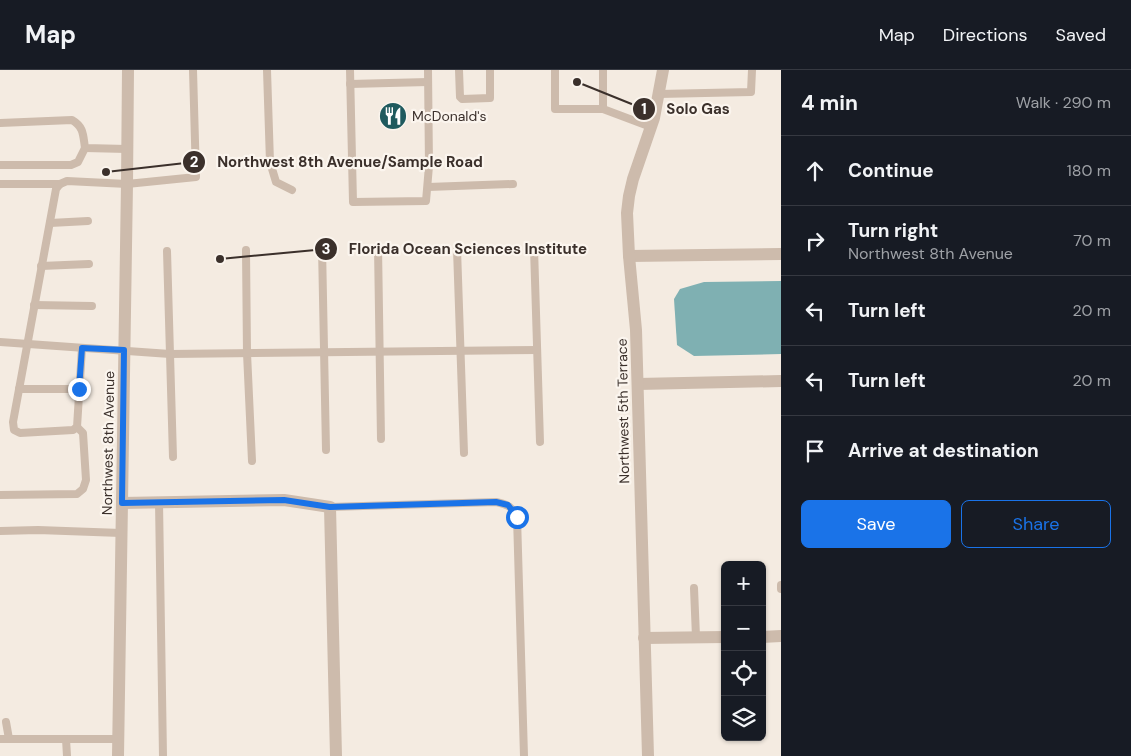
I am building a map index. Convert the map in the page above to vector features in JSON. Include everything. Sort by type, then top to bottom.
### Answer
[{"type":"street","name":"Northwest 8th Avenue","points":[[118,756],[128,70]]},
{"type":"street","name":"Northwest 5th Terrace","points":[[648,756],[638,384],[636,330],[629,256],[628,213],[633,178],[651,127],[663,70]]},
{"type":"street","points":[[629,256],[781,254]]},
{"type":"street","points":[[638,384],[781,381]]},
{"type":"street","points":[[122,503],[284,500],[330,507],[336,756]]},
{"type":"street","points":[[766,637],[781,636]]},
{"type":"street","points":[[644,638],[721,637]]},
{"type":"lane","points":[[0,184],[60,184],[67,181],[127,184],[196,177],[192,70]]},
{"type":"lane","points":[[267,70],[270,162],[276,182],[292,190]]},
{"type":"lane","points":[[350,70],[353,202],[426,200],[429,166],[428,70]]},
{"type":"lane","points":[[459,70],[460,97],[462,99],[490,98],[490,70]]},
{"type":"lane","points":[[555,70],[555,108],[603,108],[651,127]]},
{"type":"lane","points":[[603,70],[603,108]]},
{"type":"lane","points":[[659,94],[752,92],[752,70]]},
{"type":"lane","points":[[350,84],[428,82]]},
{"type":"lane","points":[[0,124],[72,120],[78,123],[83,130],[85,148],[78,162],[71,165],[0,165]]},
{"type":"lane","points":[[85,148],[127,149]]},
{"type":"lane","points":[[60,184],[56,189],[13,422],[14,430],[20,433],[64,431],[73,430],[77,427]]},
{"type":"lane","points":[[428,186],[512,184]]},
{"type":"lane","points":[[50,223],[88,221]]},
{"type":"lane","points":[[322,247],[326,450]]},
{"type":"lane","points":[[378,247],[381,439]]},
{"type":"lane","points":[[534,248],[540,442]]},
{"type":"lane","points":[[457,249],[464,453]]},
{"type":"lane","points":[[246,250],[247,353],[252,461]]},
{"type":"lane","points":[[167,251],[172,457]]},
{"type":"lane","points":[[41,266],[89,264]]},
{"type":"lane","points":[[34,305],[92,306]]},
{"type":"lane","points":[[0,342],[170,354],[537,350]]},
{"type":"lane","points":[[0,495],[77,494],[84,489],[86,480],[83,433],[77,427],[82,348]]},
{"type":"lane","points":[[19,389],[79,389]]},
{"type":"lane","points":[[159,502],[163,756]]},
{"type":"lane","points":[[330,507],[496,502],[508,505],[513,511],[517,517],[524,756]]},
{"type":"lane","points":[[0,531],[38,530],[121,533]]},
{"type":"lane","points":[[694,588],[696,638]]},
{"type":"lane","points":[[6,722],[4,739],[118,739]]},
{"type":"lane","points":[[66,739],[67,756]]},
{"type":"water","points":[[781,281],[781,354],[694,356],[677,345],[674,299],[680,289],[704,282]]},
{"type":"place","name":"Solo Gas","points":[[577,82]]},
{"type":"place","name":"McDonald's","points":[[393,116]]},
{"type":"place","name":"Northwest 8th Avenue/Sample Road","points":[[106,172]]},
{"type":"place","name":"Florida Ocean Sciences Institute","points":[[220,259]]},
{"type":"route","points":[[79,389],[82,348],[124,350],[122,503],[284,500],[330,507],[496,502],[508,505],[517,517]]}]
